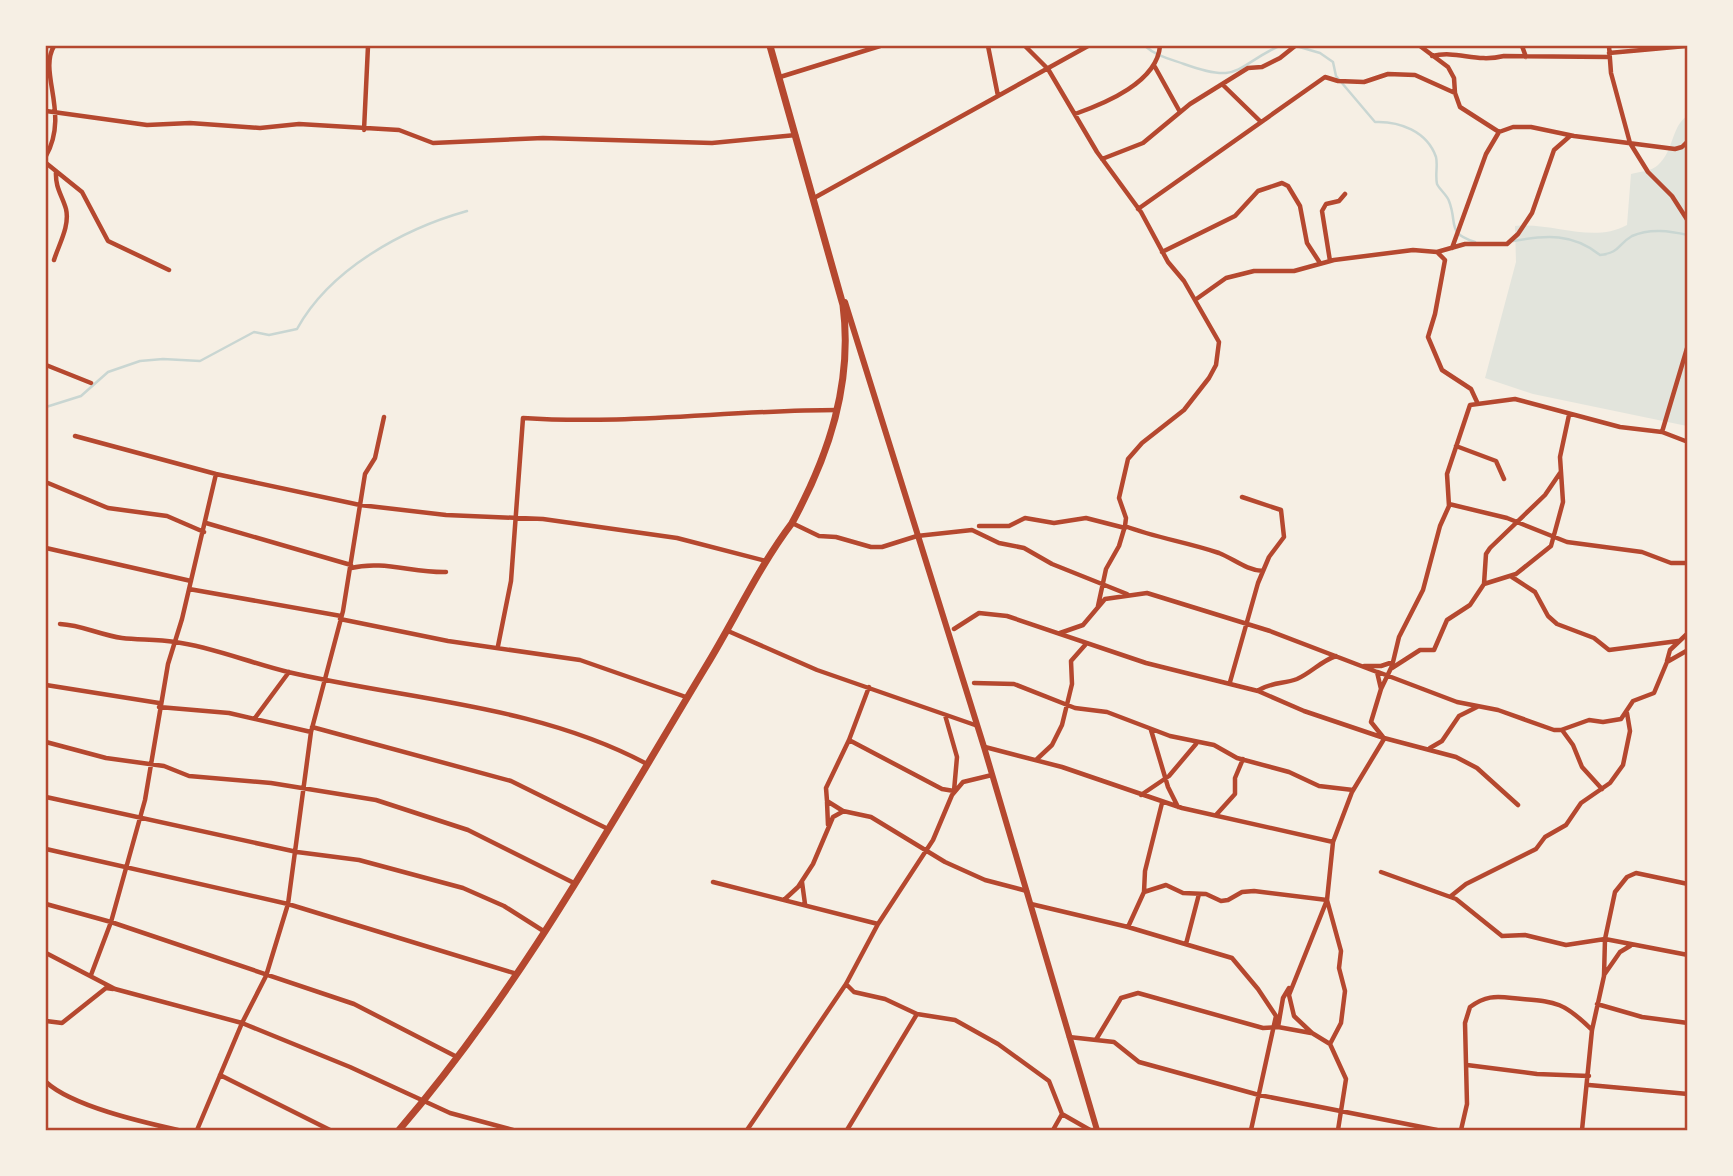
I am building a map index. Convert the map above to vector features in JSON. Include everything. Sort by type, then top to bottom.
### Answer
[{"type":"main road","points":[[770,46],[823,240],[839,283],[984,747],[1097,1130]]},
{"type":"main road","points":[[399,1130],[459,1058],[545,932],[728,631],[814,482],[837,410],[845,369],[847,335],[839,283]]},
{"type":"street","points":[[46,156],[54,141],[58,112],[49,55],[54,46]]},
{"type":"street","points":[[364,130],[369,46]]},
{"type":"street","points":[[780,77],[880,46]]},
{"type":"street","points":[[988,46],[998,96]]},
{"type":"street","points":[[1025,46],[1048,69],[1219,342],[1213,372],[1184,410],[1142,443],[1128,459],[1119,498],[1126,518],[1125,527],[1101,583],[1098,606]]},
{"type":"street","points":[[811,199],[1088,46]]},
{"type":"street","points":[[1075,114],[1106,101],[1154,66],[1160,46]]},
{"type":"street","points":[[1102,159],[1143,143],[1180,112],[1248,68],[1262,67],[1295,46]]},
{"type":"street","points":[[1420,46],[1448,67],[1454,78],[1460,107],[1499,132]]},
{"type":"street","points":[[1522,46],[1526,57]]},
{"type":"street","points":[[1609,46],[1630,143],[1648,172],[1672,196],[1688,221]]},
{"type":"street","points":[[1432,56],[1447,53],[1473,60],[1609,55],[1686,46]]},
{"type":"street","points":[[1154,66],[1180,112]]},
{"type":"street","points":[[1138,209],[1325,77],[1338,81],[1364,82],[1388,74],[1415,75],[1455,93]]},
{"type":"street","points":[[1223,85],[1261,122]]},
{"type":"street","points":[[46,111],[147,125],[190,123],[260,128],[299,124],[399,130],[433,143],[543,138],[712,143],[796,135]]},
{"type":"street","points":[[1452,248],[1486,154],[1499,132],[1513,127],[1531,127],[1570,136],[1675,149],[1682,148],[1688,141]]},
{"type":"street","points":[[1195,300],[1232,276],[1254,271],[1294,271],[1330,261],[1413,250],[1437,252],[1465,244],[1503,245],[1518,234],[1532,213],[1554,150],[1570,136]]},
{"type":"street","points":[[46,163],[82,192],[108,241],[169,270]]},
{"type":"street","points":[[54,260],[67,217],[66,207],[55,187],[56,171]]},
{"type":"street","points":[[1163,252],[1235,216],[1258,191],[1282,183],[1289,186],[1300,206],[1307,243],[1320,263]]},
{"type":"street","points":[[1330,261],[1322,211],[1326,204],[1339,201],[1345,194]]},
{"type":"street","points":[[1437,252],[1445,260],[1428,337],[1442,370],[1471,389],[1477,402]]},
{"type":"street","points":[[1662,432],[1688,345]]},
{"type":"street","points":[[46,365],[91,383]]},
{"type":"street","points":[[1384,738],[1371,722],[1371,718],[1381,689],[1390,676],[1399,638],[1423,590],[1440,526],[1449,504],[1447,474],[1466,409],[1477,402],[1515,399],[1620,427],[1662,432],[1688,442]]},
{"type":"street","points":[[498,646],[511,581],[523,418],[606,420],[717,413],[837,410]]},
{"type":"street","points":[[1484,584],[1511,576],[1543,555],[1555,538],[1563,502],[1561,450],[1569,415]]},
{"type":"street","points":[[197,1130],[242,1023],[266,976],[288,904],[312,729],[341,618],[365,474],[375,458],[384,417]]},
{"type":"street","points":[[75,436],[216,474],[360,505],[446,515],[515,518],[677,538],[767,562]]},
{"type":"street","points":[[1456,446],[1496,461],[1504,479]]},
{"type":"street","points":[[1364,666],[1392,665],[1420,649],[1434,650],[1447,620],[1470,605],[1484,584],[1486,554],[1515,521],[1545,495],[1561,472]]},
{"type":"street","points":[[91,975],[111,922],[140,817],[152,764],[159,705],[173,642],[204,532],[216,474]]},
{"type":"street","points":[[48,483],[108,508],[167,516],[204,532]]},
{"type":"street","points":[[1230,682],[1269,556],[1284,537],[1284,514],[1278,508],[1242,497]]},
{"type":"street","points":[[1449,504],[1515,521],[1580,545],[1642,552],[1671,563],[1688,563]]},
{"type":"street","points":[[979,526],[1009,526],[1026,518],[1054,523],[1086,519],[1152,536],[1177,539],[1222,554],[1249,569],[1264,571]]},
{"type":"street","points":[[206,523],[351,567],[376,565],[413,572],[446,572]]},
{"type":"street","points":[[792,523],[819,536],[870,547],[882,547],[917,536],[972,530],[999,543],[1024,548],[1052,564],[1128,595]]},
{"type":"street","points":[[46,548],[191,581]]},
{"type":"street","points":[[1511,576],[1535,592],[1548,616],[1558,624],[1600,641],[1609,650],[1678,641]]},
{"type":"street","points":[[189,589],[448,641],[498,646],[580,660],[687,698]]},
{"type":"street","points":[[1058,633],[1083,625],[1098,606],[1113,596],[1147,593],[1246,624],[1457,702],[1562,730],[1589,720],[1617,721],[1633,701],[1654,693],[1678,641],[1688,633]]},
{"type":"street","points":[[954,629],[971,616],[984,613],[1007,616],[1146,663],[1230,682],[1384,738],[1430,748],[1477,768],[1518,805]]},
{"type":"street","points":[[60,624],[76,625],[120,638],[173,642],[289,672],[470,705],[611,745],[647,764]]},
{"type":"street","points":[[728,631],[817,670],[975,725]]},
{"type":"street","points":[[1036,760],[1060,732],[1072,684],[1071,661],[1086,644]]},
{"type":"street","points":[[1667,662],[1688,650]]},
{"type":"street","points":[[1258,691],[1272,683],[1298,678],[1321,662],[1336,656]]},
{"type":"street","points":[[255,718],[289,672]]},
{"type":"street","points":[[1377,672],[1381,689]]},
{"type":"street","points":[[974,683],[1014,684],[1066,705],[1107,712],[1151,730],[1196,744],[1214,746],[1243,759],[1289,772],[1319,786],[1353,790]]},
{"type":"street","points":[[46,685],[312,729],[511,781],[609,829]]},
{"type":"street","points":[[828,826],[826,788],[849,740],[869,687]]},
{"type":"street","points":[[1430,748],[1442,741],[1459,716],[1479,706]]},
{"type":"street","points":[[1450,896],[1466,884],[1536,849],[1545,837],[1566,825],[1581,803],[1602,789],[1623,765],[1630,731],[1626,712]]},
{"type":"street","points":[[747,1130],[846,984],[878,924],[940,827],[954,791],[957,757],[944,714]]},
{"type":"street","points":[[1355,727],[1371,718]]},
{"type":"street","points":[[1151,730],[1166,779],[1179,807]]},
{"type":"street","points":[[1562,730],[1573,745],[1582,767],[1602,789]]},
{"type":"street","points":[[1251,1130],[1266,1074],[1268,1046],[1277,1027],[1283,998],[1307,954],[1327,900],[1333,842],[1353,790],[1384,738]]},
{"type":"street","points":[[849,740],[942,789],[954,791]]},
{"type":"street","points":[[46,742],[106,758],[152,764],[204,779],[306,788],[376,800],[419,811],[468,830],[575,884]]},
{"type":"street","points":[[1140,796],[1166,779],[1196,744]]},
{"type":"street","points":[[984,747],[1036,760],[1163,803],[1333,842]]},
{"type":"street","points":[[1216,816],[1236,794],[1235,778],[1243,759]]},
{"type":"street","points":[[954,791],[963,782],[992,775]]},
{"type":"street","points":[[46,797],[297,852],[359,860],[463,888],[504,906],[545,932]]},
{"type":"street","points":[[827,801],[842,811],[871,817],[924,851],[985,880],[1027,891]]},
{"type":"street","points":[[1128,927],[1144,892],[1145,871],[1163,803]]},
{"type":"street","points":[[785,900],[802,881],[818,853],[833,817],[842,811]]},
{"type":"street","points":[[46,849],[288,904],[517,974]]},
{"type":"street","points":[[1381,872],[1450,896],[1502,936],[1524,935],[1566,945],[1605,939],[1688,955]]},
{"type":"street","points":[[1582,1130],[1589,1085],[1592,1030],[1604,976],[1610,903],[1619,884],[1636,873],[1688,884]]},
{"type":"street","points":[[713,881],[878,924]]},
{"type":"street","points":[[802,881],[806,905]]},
{"type":"street","points":[[1144,892],[1170,885],[1183,893],[1224,901],[1242,891],[1262,891],[1327,900]]},
{"type":"street","points":[[1186,944],[1199,894]]},
{"type":"street","points":[[1327,900],[1341,951],[1339,968],[1345,992],[1341,1023],[1330,1044]]},
{"type":"street","points":[[46,904],[111,922],[354,1004],[459,1058]]},
{"type":"street","points":[[1031,904],[1128,927],[1232,958],[1276,1016],[1277,1027]]},
{"type":"street","points":[[1604,976],[1619,952],[1632,945]]},
{"type":"street","points":[[46,953],[116,989]]},
{"type":"street","points":[[846,984],[854,992],[885,999],[917,1014],[955,1020],[1030,1065],[1053,1087],[1062,1114],[1090,1130]]},
{"type":"street","points":[[1290,987],[1290,1006],[1294,1016],[1312,1034],[1330,1044],[1346,1079],[1338,1130]]},
{"type":"street","points":[[46,1021],[62,1023],[106,988],[116,989],[242,1023],[458,1116],[513,1130]]},
{"type":"street","points":[[1097,1039],[1121,998],[1131,994],[1157,997],[1263,1028],[1277,1027],[1312,1034]]},
{"type":"street","points":[[1461,1130],[1467,1104],[1467,1012],[1487,997],[1529,997],[1574,1012],[1592,1030]]},
{"type":"street","points":[[1597,1004],[1642,1017],[1688,1023]]},
{"type":"street","points":[[847,1130],[917,1014]]},
{"type":"street","points":[[1069,1037],[1114,1042],[1139,1062],[1259,1096],[1437,1130]]},
{"type":"street","points":[[1467,1065],[1519,1073],[1589,1076]]},
{"type":"street","points":[[220,1075],[330,1130]]},
{"type":"street","points":[[46,1082],[56,1091],[132,1119],[178,1130]]},
{"type":"street","points":[[1589,1085],[1688,1094]]},
{"type":"street","points":[[1053,1130],[1062,1114]]},
{"type":"shaded area","points":[[1687,116],[1687,426],[1533,394],[1485,378],[1516,262],[1515,226],[1600,233],[1627,225],[1631,174],[1658,165],[1667,153],[1678,126]]},
{"type":"waterway","points":[[1145,46],[1158,55],[1216,73],[1235,71],[1279,46]]},
{"type":"waterway","points":[[1296,46],[1320,53],[1333,62],[1336,76],[1375,122],[1393,123],[1411,129],[1426,140],[1436,157],[1437,184],[1449,201],[1456,231],[1475,242]]},
{"type":"waterway","points":[[46,407],[81,396],[108,372],[140,361],[200,361],[254,332],[269,335],[297,329],[311,307],[328,288],[370,254],[418,229],[467,211]]},
{"type":"waterway","points":[[1513,241],[1548,237],[1569,239],[1600,255],[1615,250],[1632,236],[1646,232],[1667,231],[1688,235]]}]
